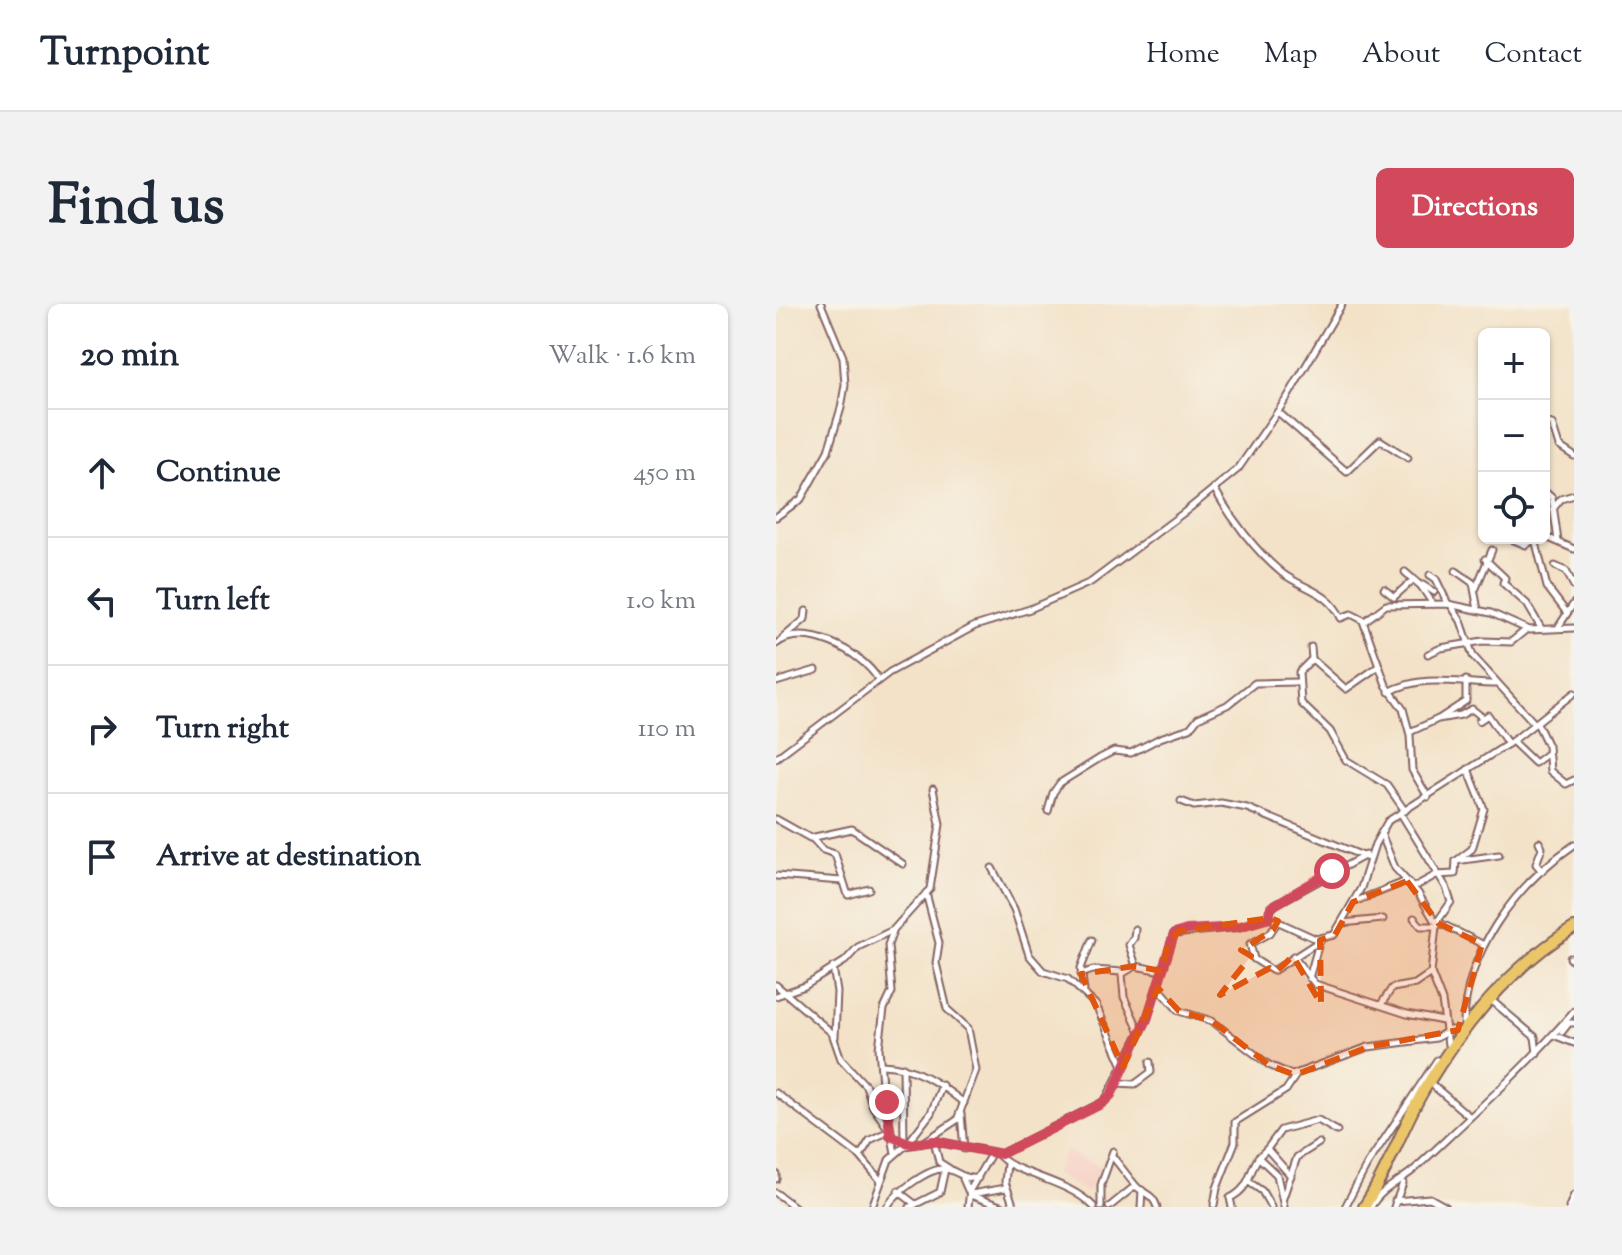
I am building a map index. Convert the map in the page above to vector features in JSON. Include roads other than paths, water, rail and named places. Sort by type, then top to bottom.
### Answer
[{"type":"highway","points":[[1364,1207],[1429,1082],[1462,1029],[1538,954],[1574,928]]},
{"type":"street","points":[[776,517],[801,499],[828,451],[841,408],[845,385],[841,351],[821,304]]},
{"type":"street","points":[[776,758],[878,679],[975,626],[1030,609],[1091,582],[1238,469],[1278,412],[1342,304]]},
{"type":"street","points":[[1278,412],[1347,472],[1380,440],[1408,458]]},
{"type":"street","points":[[1550,424],[1559,446],[1574,456]]},
{"type":"street","points":[[1214,488],[1259,550],[1284,574],[1322,594],[1334,605],[1341,618],[1351,614],[1363,621],[1389,692],[1403,709],[1410,732],[1412,770],[1428,797]]},
{"type":"street","points":[[1552,510],[1561,499],[1574,495]]},
{"type":"street","points":[[1550,496],[1558,541]]},
{"type":"street","points":[[1550,538],[1574,549]]},
{"type":"street","points":[[1537,544],[1547,587],[1567,613]]},
{"type":"street","points":[[1476,589],[1485,559],[1492,550]]},
{"type":"street","points":[[1485,559],[1505,578],[1503,583],[1510,592],[1527,604],[1542,629]]},
{"type":"street","points":[[1555,566],[1566,571],[1574,586]]},
{"type":"street","points":[[1456,571],[1472,581],[1478,610]]},
{"type":"street","points":[[1405,572],[1449,605],[1461,621],[1468,644],[1498,684],[1536,724],[1554,777],[1566,784],[1574,779]]},
{"type":"street","points":[[1430,575],[1436,579],[1433,604]]},
{"type":"street","points":[[1394,597],[1417,582]]},
{"type":"street","points":[[1384,589],[1400,604]]},
{"type":"street","points":[[1559,626],[1574,603]]},
{"type":"street","points":[[1363,621],[1380,607],[1433,604],[1478,610],[1527,629],[1574,628]]},
{"type":"street","points":[[776,644],[805,619],[806,611]]},
{"type":"street","points":[[1428,654],[1441,648],[1468,644],[1511,642],[1527,629]]},
{"type":"street","points":[[782,639],[801,638],[840,645],[865,661],[878,679]]},
{"type":"street","points":[[1311,647],[1312,659],[1346,689],[1379,666]]},
{"type":"street","points":[[1312,659],[1300,668],[1301,703],[1330,731],[1346,760],[1387,785],[1436,875],[1446,887],[1452,904],[1438,924],[1431,972],[1441,999],[1448,1045]]},
{"type":"street","points":[[776,682],[816,670]]},
{"type":"street","points":[[1389,692],[1417,682],[1466,680],[1498,684]]},
{"type":"street","points":[[1410,732],[1466,701],[1466,680]]},
{"type":"street","points":[[1048,811],[1053,793],[1060,783],[1107,754],[1129,754],[1160,738],[1190,728],[1198,718],[1227,705],[1255,683],[1299,682]]},
{"type":"street","points":[[1278,921],[1269,934],[1250,943],[1252,956],[1274,971],[1293,956],[1334,935],[1353,902],[1368,857],[1388,821],[1510,743],[1574,693]]},
{"type":"street","points":[[1439,718],[1461,715],[1472,709],[1480,719],[1488,715],[1510,743],[1534,763],[1548,753]]},
{"type":"street","points":[[1414,887],[1436,875],[1455,874],[1456,861],[1472,849],[1484,809],[1468,769]]},
{"type":"street","points":[[776,996],[805,986],[845,961],[858,947],[893,930],[926,893],[933,882],[940,824],[933,789]]},
{"type":"street","points":[[1181,801],[1194,806],[1222,803],[1247,808],[1312,833],[1329,844],[1368,857]]},
{"type":"street","points":[[776,819],[812,838],[823,850],[835,854],[842,881],[850,896],[869,889]]},
{"type":"street","points":[[812,838],[831,831],[852,829],[903,864]]},
{"type":"street","points":[[1380,832],[1395,868],[1414,887],[1438,924]]},
{"type":"street","points":[[1539,842],[1542,848],[1536,864],[1542,871]]},
{"type":"street","points":[[1345,1207],[1367,1165],[1462,1029],[1467,989],[1482,944],[1542,871],[1574,845]]},
{"type":"street","points":[[1456,861],[1499,855]]},
{"type":"street","points":[[1269,918],[1269,911],[1276,904],[1368,857]]},
{"type":"street","points":[[992,868],[1015,912],[1029,955],[1043,971],[1068,979],[1099,1009],[1123,1067]]},
{"type":"street","points":[[776,876],[787,874],[822,882],[842,881]]},
{"type":"street","points":[[1353,902],[1407,881]]},
{"type":"street","points":[[926,893],[939,943],[936,963],[947,1009],[967,1026],[976,1072],[952,1126],[926,1141]]},
{"type":"street","points":[[833,967],[837,992],[836,1038],[841,1059],[866,1086],[873,1107],[890,1132],[908,1143],[934,1141],[995,1154],[1019,1148],[1101,1104],[1116,1083],[1140,1033],[1158,987],[1168,943],[1179,931],[1238,927],[1269,918],[1320,940]]},
{"type":"street","points":[[1414,918],[1421,926],[1438,924],[1482,944]]},
{"type":"street","points":[[1342,923],[1383,919]]},
{"type":"street","points":[[1135,929],[1129,946],[1136,966]]},
{"type":"street","points":[[893,930],[888,945],[892,992],[886,1002],[880,1041],[895,1153]]},
{"type":"street","points":[[1084,992],[1081,974],[1092,940]]},
{"type":"street","points":[[1309,979],[1320,940]]},
{"type":"street","points":[[1293,956],[1309,979],[1360,1000],[1382,1003],[1407,1014],[1443,1021]]},
{"type":"street","points":[[1081,974],[1093,970],[1122,972],[1136,966],[1162,971]]},
{"type":"street","points":[[1122,972],[1124,997],[1140,1033]]},
{"type":"street","points":[[1382,1003],[1392,988],[1415,984],[1431,972]]},
{"type":"street","points":[[776,985],[836,1038]]},
{"type":"street","points":[[1158,987],[1179,1011],[1212,1021],[1269,1065],[1288,1075],[1297,1075],[1343,1054],[1375,1045],[1436,1038],[1462,1029]]},
{"type":"street","points":[[1490,999],[1535,1037],[1537,1053]]},
{"type":"street","points":[[1557,1036],[1574,1011]]},
{"type":"street","points":[[1446,1207],[1430,1198],[1394,1204],[1400,1185],[1569,1023],[1574,1023]]},
{"type":"street","points":[[1557,1036],[1574,1043]]},
{"type":"street","points":[[1116,1083],[1135,1084],[1151,1072],[1150,1062]]},
{"type":"street","points":[[882,1065],[903,1067],[942,1085],[964,1103]]},
{"type":"street","points":[[903,1067],[908,1143]]},
{"type":"street","points":[[1214,1205],[1219,1180],[1235,1142],[1235,1122],[1286,1090],[1297,1075]]},
{"type":"street","points":[[1429,1082],[1470,1117]]},
{"type":"street","points":[[872,1207],[880,1180],[895,1153],[908,1143],[931,1113],[942,1085]]},
{"type":"street","points":[[776,1093],[860,1156],[880,1180]]},
{"type":"street","points":[[961,1110],[964,1149]]},
{"type":"street","points":[[1232,1207],[1230,1198],[1249,1182],[1258,1157],[1281,1130],[1305,1121],[1326,1122],[1337,1131]]},
{"type":"street","points":[[952,1126],[965,1132]]},
{"type":"street","points":[[860,1156],[870,1140],[890,1132]]},
{"type":"street","points":[[934,1141],[939,1162],[962,1178],[970,1195],[1001,1207]]},
{"type":"street","points":[[1283,1198],[1298,1155],[1319,1143]]},
{"type":"street","points":[[1267,1149],[1291,1176]]},
{"type":"street","points":[[995,1154],[1007,1164],[1065,1184],[1094,1207]]},
{"type":"street","points":[[968,1207],[978,1178],[995,1154]]},
{"type":"street","points":[[1101,1207],[1101,1185],[1112,1154],[1130,1173],[1135,1186],[1154,1198],[1157,1207]]},
{"type":"street","points":[[1258,1157],[1277,1175],[1284,1207]]},
{"type":"street","points":[[1007,1164],[1006,1188],[1014,1207]]},
{"type":"street","points":[[887,1207],[898,1191],[945,1169],[955,1173]]},
{"type":"street","points":[[898,1191],[912,1206],[940,1192],[945,1169]]},
{"type":"street","points":[[1371,1207],[1378,1196],[1415,1170]]},
{"type":"street","points":[[962,1178],[978,1178]]},
{"type":"street","points":[[1249,1182],[1262,1191],[1271,1207]]},
{"type":"street","points":[[1109,1207],[1135,1186]]},
{"type":"street","points":[[970,1195],[1006,1188]]},
{"type":"street","points":[[1141,1207],[1142,1190]]},
{"type":"street","points":[[776,1193],[795,1207]]},
{"type":"street","points":[[1569,1207],[1574,1195]]}]
